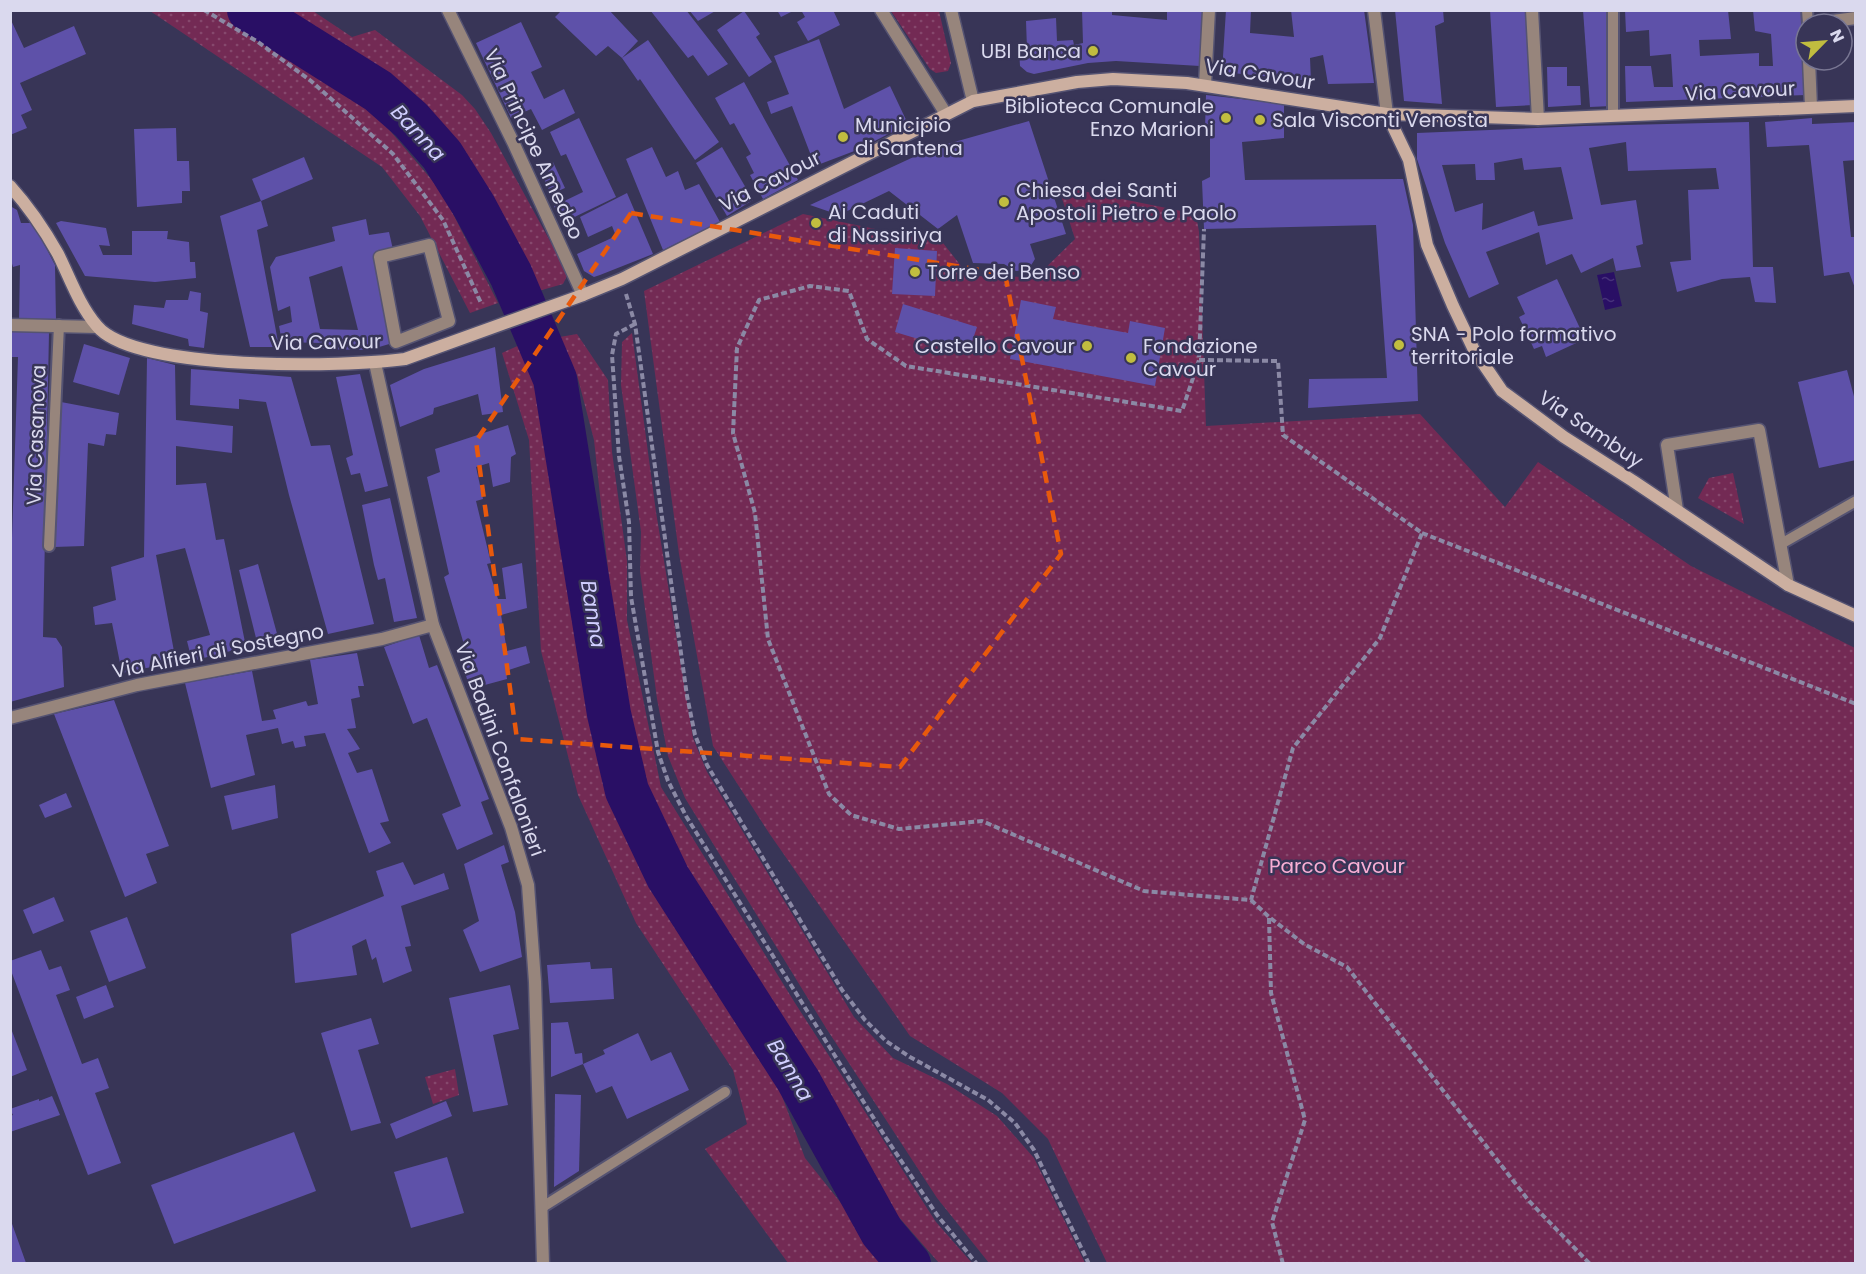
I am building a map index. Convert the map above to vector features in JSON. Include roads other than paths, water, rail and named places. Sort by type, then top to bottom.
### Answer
[{"type":"street","name":"Via Principe Amedeo","points":[[448,10],[513,142],[578,297]]},
{"type":"street","points":[[881,10],[946,114]]},
{"type":"street","points":[[951,10],[973,101]]},
{"type":"street","points":[[1205,85],[1209,10]]},
{"type":"street","points":[[1374,10],[1387,114]]},
{"type":"street","points":[[1532,10],[1538,119]]},
{"type":"street","points":[[1810,72],[1811,107]]},
{"type":"street","name":"Via Cavour","points":[[10,186],[39,222],[83,305],[98,327],[106,335],[116,340],[149,351],[194,359],[316,365],[375,363],[405,359],[622,279],[973,101],[1077,82],[1104,80],[1205,85],[1387,114],[1538,119],[1856,106]]},
{"type":"street","name":"Via Sambuy","points":[[1387,114],[1409,160],[1427,244],[1474,350],[1502,391],[1564,437],[1788,585],[1856,616]]},
{"type":"street","points":[[429,245],[449,321],[396,342],[380,257],[429,245]]},
{"type":"street","points":[[10,325],[98,327]]},
{"type":"street","name":"Via Badini Confalonieri","points":[[375,363],[433,625],[511,826],[528,885],[535,982],[543,1263]]},
{"type":"street","points":[[1677,510],[1667,445],[1760,430],[1788,585]]},
{"type":"street","name":"Via Alfieri di Sostegno","points":[[10,718],[137,685],[382,639],[433,625]]},
{"type":"lane","points":[[1613,10],[1613,116]]},
{"type":"lane","name":"Via Casanova","points":[[49,546],[59,325]]},
{"type":"lane","points":[[1781,544],[1856,501]]},
{"type":"lane","points":[[541,1208],[725,1092]]},
{"type":"water","points":[[1614,272],[1622,306],[1605,310],[1597,275]]},
{"type":"waterway","name":"Banna","points":[[249,10],[378,91],[411,120],[442,155],[474,206],[511,275],[555,379],[609,714],[627,791],[668,877],[798,1080],[882,1232],[909,1264]]},
{"type":"place","name":"UBI Banca","points":[[1093,51]]},
{"type":"place","name":"Biblioteca Comunale Enzo Marioni","points":[[1226,118]]},
{"type":"place","name":"Sala Visconti Venosta","points":[[1260,120]]},
{"type":"place","name":"Municipio di Santena","points":[[843,137]]},
{"type":"place","name":"Chiesa dei Santi Apostoli Pietro e Paolo","points":[[1004,202]]},
{"type":"place","name":"Ai Caduti di Nassiriya","points":[[816,223]]},
{"type":"place","name":"Torre dei Benso","points":[[915,272]]},
{"type":"place","name":"SNA - Polo formativo territoriale","points":[[1399,345]]},
{"type":"place","name":"Castello Cavour","points":[[1087,346]]},
{"type":"place","name":"Fondazione Cavour","points":[[1131,358]]},
{"type":"park label","name":"Parco Cavour","points":[[1337,866]]}]
